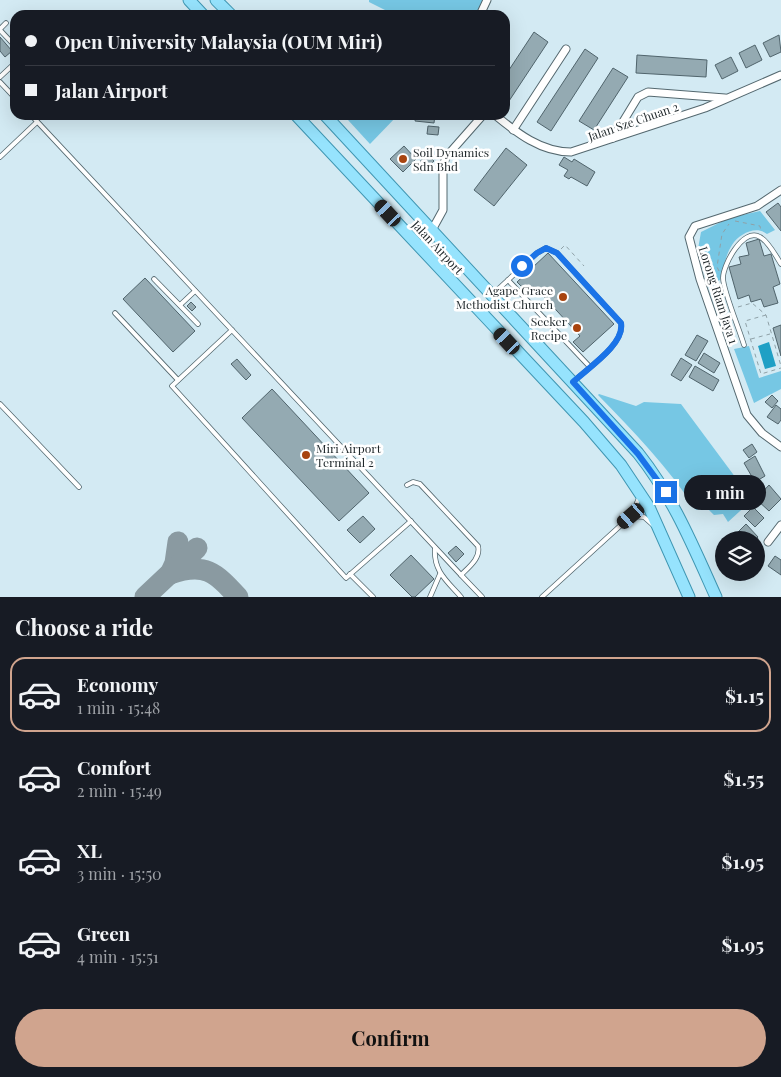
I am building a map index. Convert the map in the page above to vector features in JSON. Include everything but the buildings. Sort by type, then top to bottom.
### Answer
[{"type":"main road","points":[[189,0],[198,10]]},
{"type":"main road","points":[[216,0],[225,10]]},
{"type":"main road","name":"Jalan Airport","points":[[301,120],[584,422],[621,465],[664,539],[689,597]]},
{"type":"main road","name":"Jalan Airport","points":[[330,120],[573,382],[658,479],[685,526],[716,597]]},
{"type":"main road","points":[[432,230],[426,242],[428,251],[440,269]]},
{"type":"street","points":[[513,130],[566,49]]},
{"type":"street","name":"Jalan Sze Chuan 2","points":[[501,120],[530,141],[562,152],[590,148],[613,138],[705,108],[781,75]]},
{"type":"street","points":[[613,138],[638,96],[642,93],[726,98]]},
{"type":"street","points":[[432,230],[443,210],[443,166],[446,157],[479,120]]},
{"type":"street","name":"Lorong Riam Jaya 1","points":[[781,190],[757,206],[695,226],[689,237],[700,279],[747,415],[762,433],[781,447]]},
{"type":"street","points":[[768,542],[781,525]]},
{"type":"lane","points":[[6,23],[0,30],[10,41]]},
{"type":"lane","points":[[0,77],[10,68]]},
{"type":"lane","points":[[0,82],[10,93]]},
{"type":"lane","points":[[0,157],[37,122],[482,597]]},
{"type":"lane","points":[[744,345],[723,278],[730,257],[738,244],[749,236],[761,237],[781,264]]},
{"type":"lane","points":[[492,296],[537,253],[546,248],[557,253],[621,323],[622,331],[618,341],[573,382]]},
{"type":"lane","points":[[154,278],[198,324]]},
{"type":"lane","points":[[508,280],[590,367]]},
{"type":"lane","points":[[180,305],[195,292]]},
{"type":"lane","points":[[115,312],[178,380]]},
{"type":"lane","points":[[232,330],[172,386],[346,578],[411,521]]},
{"type":"lane","points":[[0,404],[79,487]]},
{"type":"lane","points":[[407,485],[413,482],[420,484],[478,546],[478,555],[461,575]]},
{"type":"lane","points":[[542,597],[631,516],[639,501],[639,493]]},
{"type":"lane","points":[[631,516],[644,517],[664,539]]},
{"type":"lane","points":[[435,548],[434,560],[440,574],[461,597]]},
{"type":"lane","points":[[350,574],[373,597]]},
{"type":"lane","points":[[430,597],[440,574]]},
{"type":"path","points":[[723,278],[717,267],[722,234],[725,228],[735,221],[760,226],[761,237]]},
{"type":"path","points":[[557,253],[565,245],[584,266]]},
{"type":"path","points":[[733,309],[752,303],[766,315],[781,367],[761,374],[745,321],[766,315]]},
{"type":"path","points":[[751,339],[771,334]]},
{"type":"shaded area","points":[[369,0],[484,0],[479,10],[385,10],[369,2]]},
{"type":"shaded area","points":[[348,120],[393,120],[370,144]]},
{"type":"shaded area","points":[[760,211],[775,230],[767,234],[758,230],[748,232],[739,237],[728,253],[720,280],[711,284],[698,249],[701,232],[729,218]]},
{"type":"shaded area","points":[[769,342],[776,366],[765,369],[758,346]]},
{"type":"shaded area","points":[[749,346],[759,378],[781,371],[781,389],[754,403],[734,349]]},
{"type":"shaded area","points":[[599,394],[636,406],[644,402],[681,404],[750,497],[751,501],[728,522],[723,514],[714,515],[706,507],[696,510],[662,464]]},
{"type":"taxiway","points":[[170,574],[175,563],[178,542]]},
{"type":"taxiway","points":[[145,597],[197,548]]},
{"type":"taxiway","points":[[170,574],[201,569],[223,581],[238,597]]},
{"type":"place","name":"Soil Dynamics Sdn Bhd","points":[[403,159]]},
{"type":"place","name":"Agape Grace Methodist Church","points":[[563,297]]},
{"type":"place","name":"Seeker Recipe","points":[[577,328]]},
{"type":"place","name":"Miri Airport Terminal 2","points":[[306,455]]},
{"type":"route","points":[[522,266],[546,248],[557,253],[621,323],[622,331],[618,341],[573,382],[638,454],[666,492]]}]
